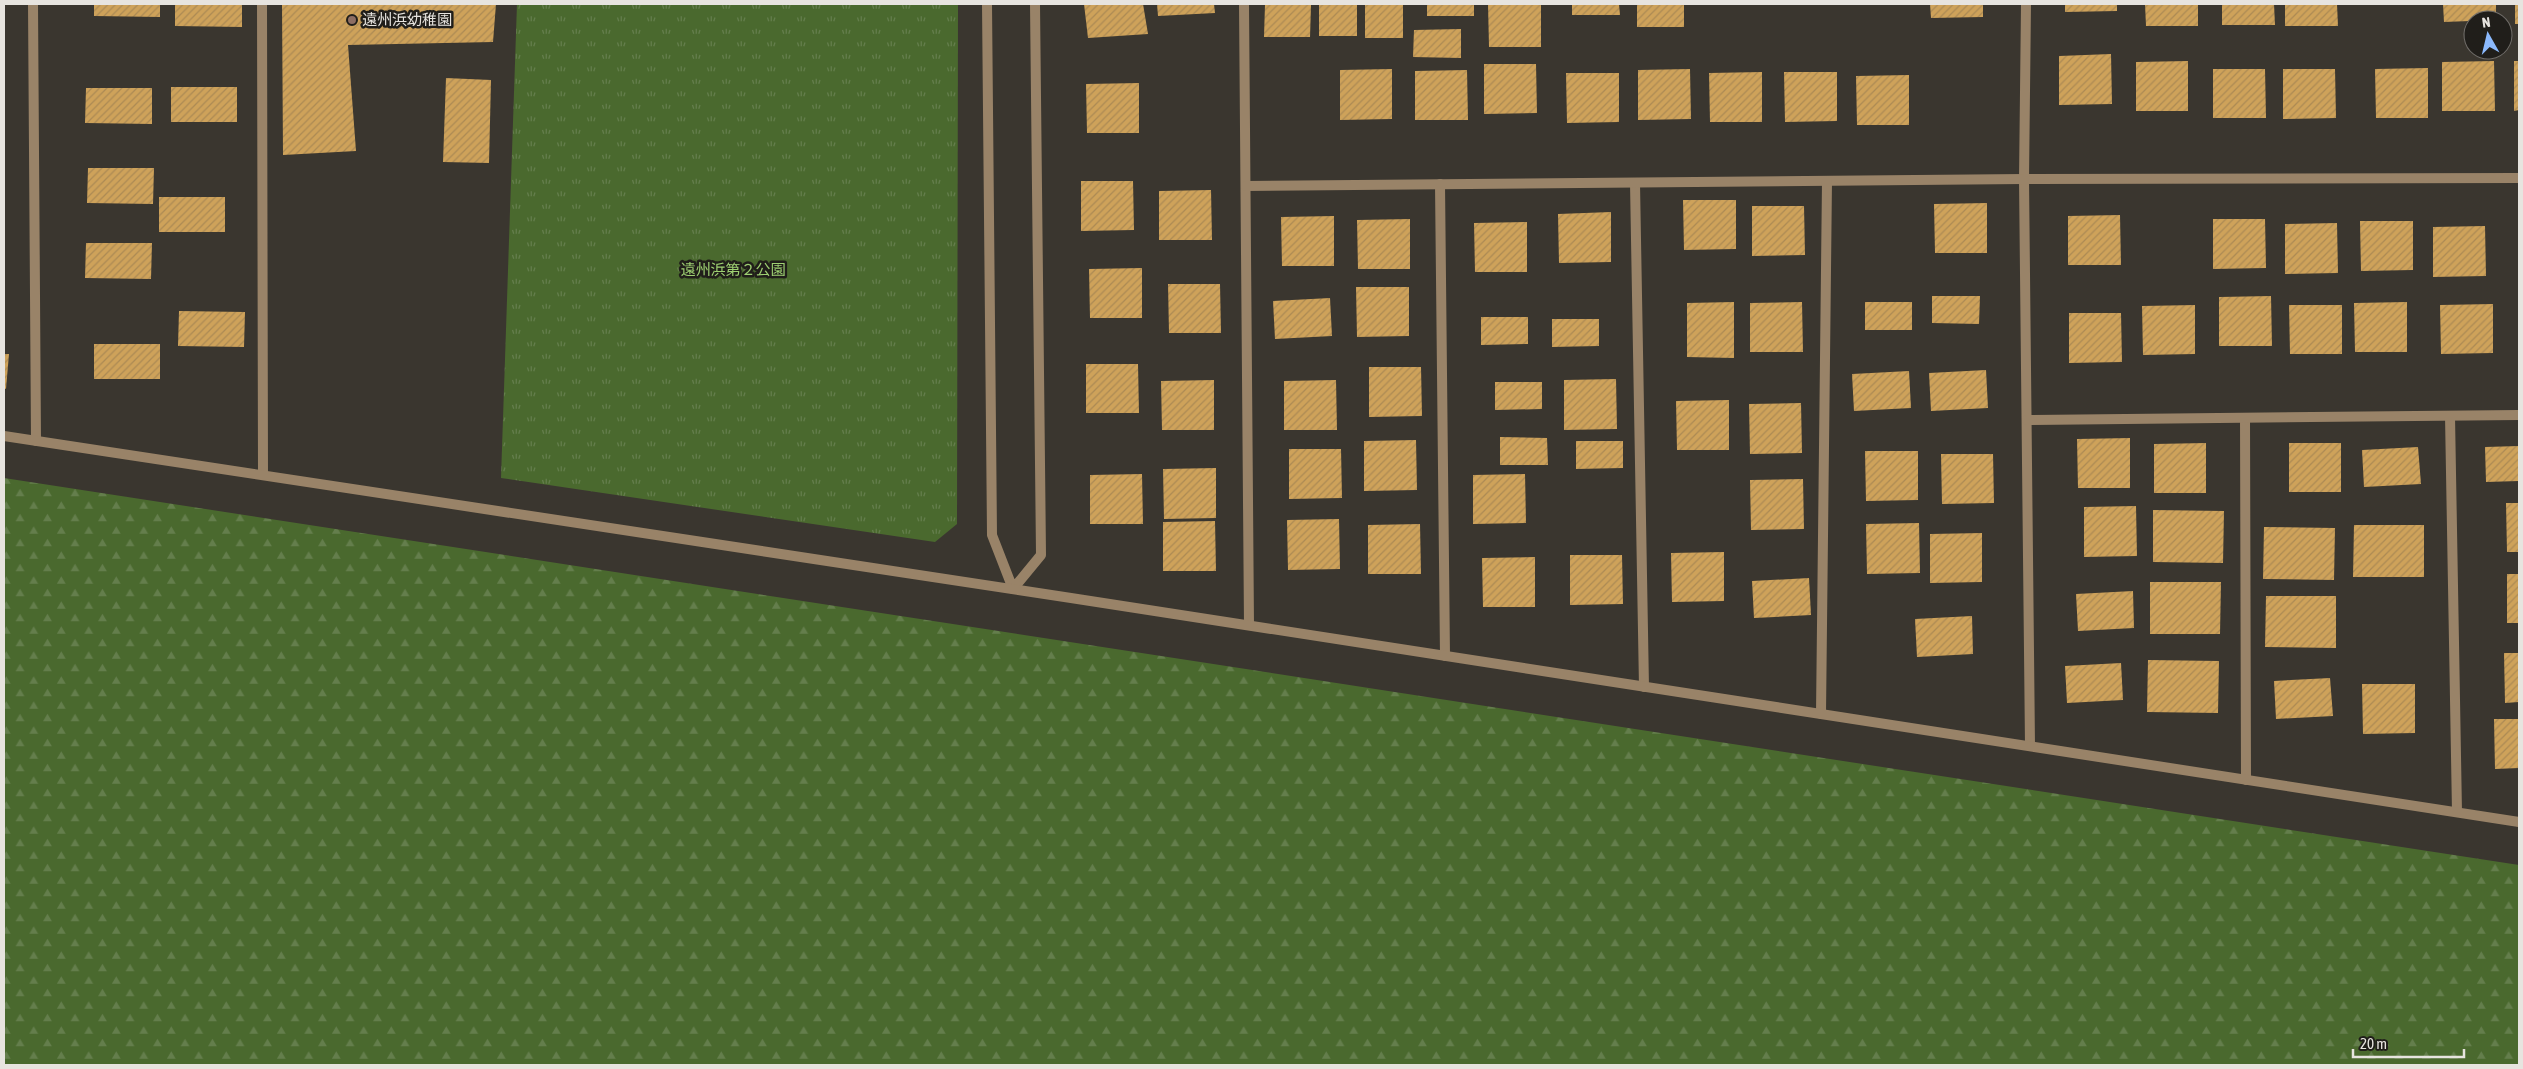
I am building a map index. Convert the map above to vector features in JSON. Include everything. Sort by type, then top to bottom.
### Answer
[{"type":"street","points":[[33,4],[36,441]]},
{"type":"street","points":[[262,4],[263,475]]},
{"type":"street","points":[[987,4],[992,535],[1013,589]]},
{"type":"street","points":[[1013,589],[1041,555],[1035,4]]},
{"type":"street","points":[[1244,4],[1249,625]]},
{"type":"street","points":[[2026,4],[2024,179],[2030,746]]},
{"type":"street","points":[[1246,186],[2024,179],[2519,178]]},
{"type":"street","points":[[1821,714],[1827,181]]},
{"type":"street","points":[[1635,183],[1644,686]]},
{"type":"street","points":[[1440,184],[1445,656]]},
{"type":"street","points":[[2027,420],[2519,415]]},
{"type":"street","points":[[2450,416],[2457,812]]},
{"type":"street","points":[[2245,418],[2246,780]]},
{"type":"street","points":[[4,436],[1249,625],[2519,822]]},
{"type":"green space","name":"遠州浜第２公園","points":[[517,4],[958,5],[957,524],[935,542],[501,478]]},
{"type":"green space","points":[[4,478],[2519,865],[2519,1065],[4,1065]]},
{"type":"building","points":[[94,4],[160,4],[160,17],[94,16]]},
{"type":"building","points":[[175,4],[242,4],[242,27],[175,26]]},
{"type":"building","points":[[282,4],[496,4],[493,42],[348,45],[356,151],[283,155]]},
{"type":"building","points":[[1084,4],[1143,4],[1148,34],[1088,38]]},
{"type":"building","points":[[1157,4],[1214,4],[1215,13],[1158,16]]},
{"type":"building","points":[[1265,4],[1311,5],[1310,37],[1264,37]]},
{"type":"building","points":[[1319,4],[1357,4],[1357,36],[1319,36]]},
{"type":"building","points":[[1365,4],[1403,4],[1403,38],[1365,38]]},
{"type":"building","points":[[1427,4],[1474,4],[1474,16],[1427,16]]},
{"type":"building","points":[[1488,4],[1541,4],[1541,47],[1489,47]]},
{"type":"building","points":[[1572,4],[1619,4],[1620,15],[1572,15]]},
{"type":"building","points":[[1637,4],[1684,4],[1684,27],[1637,27]]},
{"type":"building","points":[[1930,4],[1983,4],[1983,17],[1931,18]]},
{"type":"building","points":[[2065,4],[2117,4],[2117,11],[2065,12]]},
{"type":"building","points":[[2145,4],[2198,4],[2198,26],[2146,26]]},
{"type":"building","points":[[2222,4],[2274,4],[2275,25],[2222,25]]},
{"type":"building","points":[[2285,4],[2337,4],[2338,26],[2285,26]]},
{"type":"building","points":[[2443,4],[2496,4],[2496,10],[2463,10],[2463,21],[2444,22]]},
{"type":"building","points":[[2515,4],[2519,4],[2519,24],[2515,24]]},
{"type":"building","points":[[1461,29],[1461,58],[1413,57],[1414,30]]},
{"type":"building","points":[[2111,54],[2112,104],[2059,105],[2059,56]]},
{"type":"building","points":[[2188,61],[2188,111],[2136,111],[2136,62]]},
{"type":"building","points":[[2494,61],[2495,111],[2442,111],[2442,62]]},
{"type":"building","points":[[2514,61],[2519,61],[2519,110],[2514,111]]},
{"type":"building","points":[[1484,64],[1536,64],[1537,113],[1484,114]]},
{"type":"building","points":[[2428,68],[2428,118],[2376,118],[2375,69]]},
{"type":"building","points":[[1392,69],[1392,119],[1340,120],[1340,70]]},
{"type":"building","points":[[1690,69],[1691,119],[1638,120],[1638,70]]},
{"type":"building","points":[[2213,69],[2265,69],[2266,118],[2213,118]]},
{"type":"building","points":[[2283,69],[2335,69],[2336,118],[2283,119]]},
{"type":"building","points":[[1467,70],[1468,120],[1415,120],[1415,71]]},
{"type":"building","points":[[1762,72],[1762,122],[1710,122],[1709,73]]},
{"type":"building","points":[[1784,72],[1837,72],[1837,121],[1785,122]]},
{"type":"building","points":[[1566,73],[1619,73],[1619,122],[1567,123]]},
{"type":"building","points":[[1909,75],[1909,125],[1857,125],[1856,76]]},
{"type":"building","points":[[446,78],[491,80],[489,163],[443,162]]},
{"type":"building","points":[[1139,83],[1139,133],[1087,133],[1086,84]]},
{"type":"building","points":[[171,87],[237,87],[237,122],[171,122]]},
{"type":"building","points":[[86,88],[152,88],[152,124],[85,123]]},
{"type":"building","points":[[88,168],[154,168],[153,204],[87,203]]},
{"type":"building","points":[[1081,181],[1133,181],[1134,230],[1081,231]]},
{"type":"building","points":[[1211,190],[1212,240],[1159,240],[1159,191]]},
{"type":"building","points":[[159,197],[225,197],[225,232],[159,232]]},
{"type":"building","points":[[1683,200],[1736,200],[1736,249],[1684,250]]},
{"type":"building","points":[[1987,203],[1987,253],[1935,253],[1934,204]]},
{"type":"building","points":[[1752,206],[1804,206],[1805,255],[1752,256]]},
{"type":"building","points":[[1611,212],[1611,262],[1559,263],[1558,214]]},
{"type":"building","points":[[2120,215],[2121,265],[2068,265],[2068,216]]},
{"type":"building","points":[[1334,216],[1334,266],[1282,266],[1281,217]]},
{"type":"building","points":[[1410,219],[1410,269],[1358,269],[1357,220]]},
{"type":"building","points":[[2213,219],[2265,219],[2266,268],[2213,269]]},
{"type":"building","points":[[2360,221],[2413,221],[2413,270],[2361,271]]},
{"type":"building","points":[[1527,222],[1527,272],[1475,272],[1474,223]]},
{"type":"building","points":[[2337,223],[2338,273],[2285,274],[2285,224]]},
{"type":"building","points":[[2485,226],[2486,276],[2433,277],[2433,227]]},
{"type":"building","points":[[86,243],[152,243],[151,279],[85,278]]},
{"type":"building","points":[[1142,268],[1142,318],[1090,318],[1089,269]]},
{"type":"building","points":[[1168,284],[1220,284],[1221,333],[1169,333]]},
{"type":"building","points":[[1356,287],[1409,287],[1409,336],[1357,337]]},
{"type":"building","points":[[1932,296],[1980,296],[1979,324],[1932,323]]},
{"type":"building","points":[[2271,296],[2272,346],[2219,346],[2219,297]]},
{"type":"building","points":[[1330,298],[1332,336],[1275,339],[1273,301]]},
{"type":"building","points":[[1734,302],[1734,358],[1687,357],[1687,303]]},
{"type":"building","points":[[1802,302],[1803,352],[1750,352],[1750,303]]},
{"type":"building","points":[[1865,302],[1912,302],[1912,330],[1865,330]]},
{"type":"building","points":[[2407,302],[2407,352],[2355,352],[2354,303]]},
{"type":"building","points":[[2493,304],[2493,353],[2441,354],[2440,305]]},
{"type":"building","points":[[2195,305],[2195,354],[2143,355],[2142,306]]},
{"type":"building","points":[[2289,305],[2342,305],[2342,354],[2290,354]]},
{"type":"building","points":[[179,311],[245,312],[244,347],[178,346]]},
{"type":"building","points":[[2069,313],[2121,313],[2122,362],[2069,363]]},
{"type":"building","points":[[1481,317],[1528,317],[1528,344],[1481,345]]},
{"type":"building","points":[[1552,319],[1599,319],[1599,346],[1552,347]]},
{"type":"building","points":[[94,344],[160,344],[160,379],[94,379]]},
{"type":"building","points":[[4,354],[9,354],[6,389],[4,388]]},
{"type":"building","points":[[1086,364],[1138,364],[1139,413],[1086,413]]},
{"type":"building","points":[[1369,367],[1421,367],[1422,416],[1369,417]]},
{"type":"building","points":[[1986,370],[1988,408],[1931,411],[1929,373]]},
{"type":"building","points":[[1909,371],[1911,408],[1854,411],[1852,374]]},
{"type":"building","points":[[1616,379],[1617,429],[1564,430],[1564,380]]},
{"type":"building","points":[[1214,380],[1214,430],[1162,430],[1161,381]]},
{"type":"building","points":[[1336,380],[1337,430],[1284,430],[1284,381]]},
{"type":"building","points":[[1495,382],[1542,382],[1542,409],[1495,410]]},
{"type":"building","points":[[1729,400],[1729,450],[1677,450],[1676,401]]},
{"type":"building","points":[[1801,403],[1802,453],[1750,454],[1749,404]]},
{"type":"building","points":[[1500,437],[1547,438],[1548,465],[1500,465]]},
{"type":"building","points":[[2130,438],[2130,488],[2078,488],[2077,439]]},
{"type":"building","points":[[1416,440],[1417,490],[1364,491],[1364,441]]},
{"type":"building","points":[[1576,441],[1623,441],[1623,468],[1576,469]]},
{"type":"building","points":[[2206,443],[2206,493],[2154,493],[2154,444]]},
{"type":"building","points":[[2289,443],[2341,443],[2341,492],[2289,492]]},
{"type":"building","points":[[2519,446],[2519,481],[2486,482],[2485,447]]},
{"type":"building","points":[[2418,447],[2421,484],[2364,487],[2362,450]]},
{"type":"building","points":[[1289,449],[1341,449],[1342,498],[1289,499]]},
{"type":"building","points":[[1865,451],[1918,451],[1918,500],[1866,501]]},
{"type":"building","points":[[1941,454],[1993,454],[1994,503],[1942,504]]},
{"type":"building","points":[[1216,468],[1216,518],[1164,519],[1163,469]]},
{"type":"building","points":[[1142,474],[1143,524],[1090,524],[1090,475]]},
{"type":"building","points":[[1525,474],[1526,523],[1473,524],[1473,475]]},
{"type":"building","points":[[1803,479],[1804,529],[1751,530],[1750,480]]},
{"type":"building","points":[[2506,503],[2519,503],[2519,552],[2507,552]]},
{"type":"building","points":[[2136,506],[2137,556],[2084,557],[2084,507]]},
{"type":"building","points":[[2153,510],[2224,511],[2223,563],[2153,562]]},
{"type":"building","points":[[1339,519],[1340,569],[1288,570],[1287,520]]},
{"type":"building","points":[[1215,521],[1216,571],[1163,571],[1163,522]]},
{"type":"building","points":[[1919,523],[1920,573],[1867,574],[1866,524]]},
{"type":"building","points":[[1420,524],[1421,574],[1368,574],[1368,525]]},
{"type":"building","points":[[2354,525],[2424,525],[2424,577],[2353,577]]},
{"type":"building","points":[[2264,527],[2335,528],[2334,580],[2263,579]]},
{"type":"building","points":[[1982,533],[1982,582],[1930,583],[1930,534]]},
{"type":"building","points":[[1724,552],[1724,601],[1672,602],[1671,553]]},
{"type":"building","points":[[1570,555],[1622,555],[1623,604],[1570,605]]},
{"type":"building","points":[[1535,557],[1535,607],[1483,607],[1482,558]]},
{"type":"building","points":[[2507,574],[2519,574],[2519,623],[2507,623]]},
{"type":"building","points":[[1809,578],[1811,615],[1754,618],[1752,581]]},
{"type":"building","points":[[2150,582],[2221,582],[2220,634],[2150,634]]},
{"type":"building","points":[[2133,591],[2134,628],[2078,631],[2076,594]]},
{"type":"building","points":[[2266,596],[2336,596],[2336,648],[2265,647]]},
{"type":"building","points":[[1972,616],[1973,654],[1917,657],[1915,619]]},
{"type":"building","points":[[2504,653],[2519,653],[2519,702],[2505,703]]},
{"type":"building","points":[[2148,660],[2219,661],[2218,713],[2147,712]]},
{"type":"building","points":[[2121,663],[2123,700],[2067,703],[2065,666]]},
{"type":"building","points":[[2330,678],[2333,716],[2276,719],[2274,681]]},
{"type":"building","points":[[2362,684],[2415,684],[2415,733],[2363,734]]},
{"type":"building","points":[[2494,719],[2519,719],[2519,768],[2495,769]]},
{"type":"place","name":"遠州浜幼稚園","points":[[352,20]]}]
